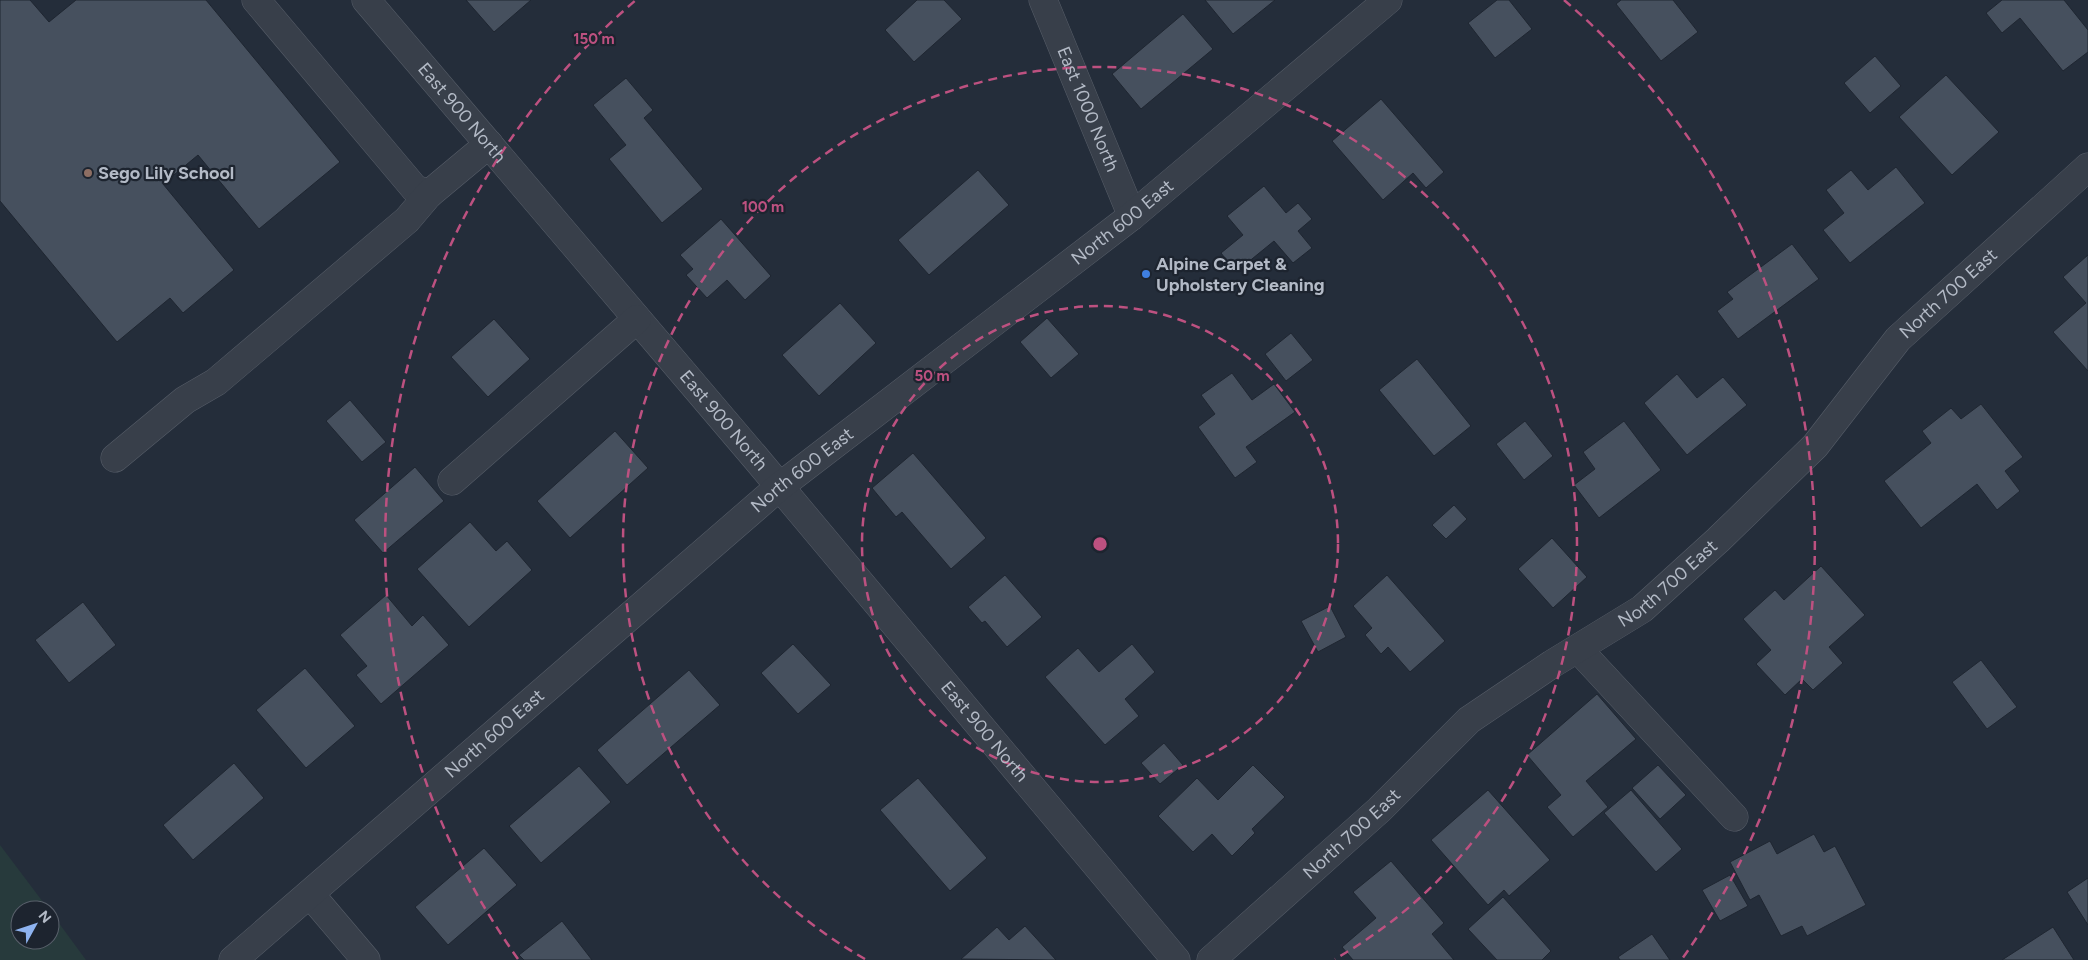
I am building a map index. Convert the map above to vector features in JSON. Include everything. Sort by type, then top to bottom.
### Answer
[{"type":"street","points":[[256,0],[415,189],[429,194]]},
{"type":"street","name":"East 900 North","points":[[366,0],[780,486],[1176,960]]},
{"type":"street","name":"East 1000 North","points":[[1043,0],[1132,216]]},
{"type":"street","name":"North 600 East","points":[[234,960],[780,486],[1132,216],[1388,0]]},
{"type":"street","points":[[115,458],[185,400],[216,382],[407,220],[429,194],[489,144]]},
{"type":"street","name":"North 700 East","points":[[1211,960],[1379,810],[1469,720],[1578,648],[1642,609],[1718,540],[1815,446],[1898,339],[2088,167]]},
{"type":"street","points":[[452,482],[637,319]]},
{"type":"street","points":[[1578,648],[1734,817]]},
{"type":"street","points":[[310,894],[366,960]]},
{"type":"shaded area","points":[[0,845],[41,900],[10,900],[10,950],[60,950],[60,925],[86,960],[0,960]]},
{"type":"building","name":"Sego Lily School","points":[[0,0],[30,0],[49,22],[76,0],[206,0],[340,162],[259,229],[198,155],[163,184],[234,270],[183,313],[170,298],[117,342],[0,201]]},
{"type":"building","points":[[466,0],[531,0],[494,32]]},
{"type":"building","points":[[917,0],[944,0],[962,19],[914,62],[885,30]]},
{"type":"building","points":[[1205,0],[1275,0],[1233,34]]},
{"type":"building","points":[[1497,0],[1509,0],[1532,29],[1495,58],[1468,23]]},
{"type":"building","points":[[1621,0],[1673,0],[1698,32],[1661,61],[1616,4]]},
{"type":"building","points":[[2002,0],[2064,0],[2088,30],[2088,52],[2063,71],[2020,18],[2002,33],[1986,13]]},
{"type":"building","points":[[1183,14],[1213,49],[1141,109],[1112,74]]},
{"type":"building","points":[[1875,56],[1901,86],[1870,113],[1844,83]]},
{"type":"building","points":[[1946,75],[1999,132],[1952,175],[1899,117]]},
{"type":"building","points":[[626,78],[653,110],[644,118],[703,189],[662,223],[609,159],[626,145],[593,105]]},
{"type":"building","points":[[1381,99],[1444,172],[1426,188],[1413,173],[1383,200],[1332,141]]},
{"type":"building","points":[[1896,167],[1925,203],[1850,263],[1823,230],[1844,213],[1826,190],[1851,170],[1868,190]]},
{"type":"building","points":[[978,170],[1009,205],[929,275],[898,240]]},
{"type":"building","points":[[1264,186],[1286,213],[1298,203],[1312,219],[1298,231],[1312,248],[1293,263],[1274,241],[1236,272],[1221,253],[1243,235],[1227,216]]},
{"type":"building","points":[[721,219],[771,276],[745,300],[727,280],[707,298],[686,275],[693,269],[680,255]]},
{"type":"building","points":[[1792,244],[1819,279],[1738,339],[1717,311],[1733,299],[1727,292]]},
{"type":"building","points":[[2088,255],[2088,371],[2053,332],[2086,303],[2063,277]]},
{"type":"building","points":[[840,303],[876,343],[819,396],[782,355]]},
{"type":"building","points":[[1047,318],[1079,354],[1051,378],[1020,342]]},
{"type":"building","points":[[494,319],[530,359],[488,397],[451,357]]},
{"type":"building","points":[[1291,333],[1313,360],[1286,381],[1265,354]]},
{"type":"building","points":[[1417,359],[1471,426],[1434,456],[1379,390]]},
{"type":"building","points":[[1232,373],[1252,400],[1274,384],[1295,412],[1246,447],[1257,462],[1235,478],[1198,427],[1215,414],[1201,395]]},
{"type":"building","points":[[1677,374],[1697,398],[1723,377],[1747,405],[1687,455],[1644,403]]},
{"type":"building","points":[[350,400],[386,442],[362,462],[326,421]]},
{"type":"building","points":[[1981,404],[2023,457],[2005,471],[2020,491],[1997,510],[1977,484],[1921,528],[1884,481],[1931,443],[1922,431],[1951,408],[1961,419]]},
{"type":"building","points":[[1525,421],[1553,456],[1524,480],[1496,444]]},
{"type":"building","points":[[1624,421],[1661,470],[1599,518],[1574,485],[1595,469],[1583,452]]},
{"type":"building","points":[[615,431],[648,468],[570,538],[537,501]]},
{"type":"building","points":[[913,453],[986,538],[951,569],[902,512],[896,517],[872,488]]},
{"type":"building","points":[[415,467],[444,501],[383,553],[354,520]]},
{"type":"building","points":[[1454,505],[1467,519],[1446,539],[1432,525]]},
{"type":"building","points":[[470,522],[496,551],[507,541],[532,570],[469,627],[417,569]]},
{"type":"building","points":[[1552,538],[1587,577],[1553,608],[1518,569]]},
{"type":"building","points":[[1821,566],[1865,615],[1829,647],[1843,663],[1813,690],[1802,679],[1785,695],[1756,664],[1771,650],[1743,619],[1775,590],[1784,600]]},
{"type":"building","points":[[1005,575],[1042,617],[1007,647],[985,621],[982,623],[968,607]]},
{"type":"building","points":[[1387,575],[1445,641],[1410,672],[1388,647],[1381,654],[1365,635],[1372,628],[1353,606]]},
{"type":"building","points":[[386,595],[412,626],[423,615],[449,645],[381,704],[356,675],[367,666],[340,635]]},
{"type":"building","points":[[83,602],[116,645],[69,683],[35,640]]},
{"type":"building","points":[[1330,606],[1346,637],[1318,652],[1301,621]]},
{"type":"building","points":[[793,644],[831,685],[798,714],[761,673]]},
{"type":"building","points":[[1132,644],[1155,672],[1125,699],[1139,716],[1105,745],[1045,677],[1078,648],[1099,672]]},
{"type":"building","points":[[1981,660],[2017,707],[1987,729],[1952,682]]},
{"type":"building","points":[[305,668],[355,726],[306,768],[256,710]]},
{"type":"building","points":[[689,670],[720,705],[627,785],[597,750]]},
{"type":"building","points":[[1597,694],[1636,739],[1586,781],[1608,807],[1573,837],[1547,807],[1561,795],[1527,755]]},
{"type":"building","points":[[1164,743],[1183,765],[1160,784],[1141,763]]},
{"type":"building","points":[[234,763],[264,798],[193,860],[163,825]]},
{"type":"building","points":[[1253,765],[1285,797],[1252,829],[1255,833],[1232,856],[1212,834],[1193,852],[1158,816],[1197,778],[1218,800]]},
{"type":"building","points":[[1658,765],[1686,795],[1660,819],[1632,788]]},
{"type":"building","points":[[579,766],[611,802],[541,863],[509,826]]},
{"type":"building","points":[[918,778],[987,858],[950,891],[880,810]]},
{"type":"building","points":[[1488,790],[1550,860],[1509,896],[1504,890],[1488,905],[1431,840]]},
{"type":"building","points":[[1631,790],[1682,849],[1656,872],[1604,813]]},
{"type":"building","points":[[1814,834],[1824,852],[1835,846],[1866,905],[1807,936],[1802,926],[1781,936],[1759,895],[1750,900],[1730,862],[1770,841],[1777,854]]},
{"type":"building","points":[[484,848],[517,885],[448,945],[415,907]]},
{"type":"building","points":[[1391,861],[1444,923],[1432,934],[1454,960],[1353,960],[1342,947],[1376,918],[1353,892]]},
{"type":"building","points":[[1730,875],[1748,906],[1720,921],[1702,890]]},
{"type":"building","points":[[2088,878],[2088,925],[2067,892]]},
{"type":"building","points":[[1503,897],[1551,951],[1542,960],[1497,960],[1468,929]]},
{"type":"building","points":[[562,921],[592,960],[524,960],[519,955]]},
{"type":"building","points":[[1025,926],[1056,960],[961,959],[997,927],[1009,940]]},
{"type":"building","points":[[2053,927],[2074,960],[2002,960]]},
{"type":"building","points":[[1652,934],[1670,960],[1620,960],[1618,957]]},
{"type":"place","name":"Sego Lily School","points":[[88,173]]},
{"type":"place","name":"Alpine Carpet & Upholstery Cleaning","points":[[1146,274]]}]
